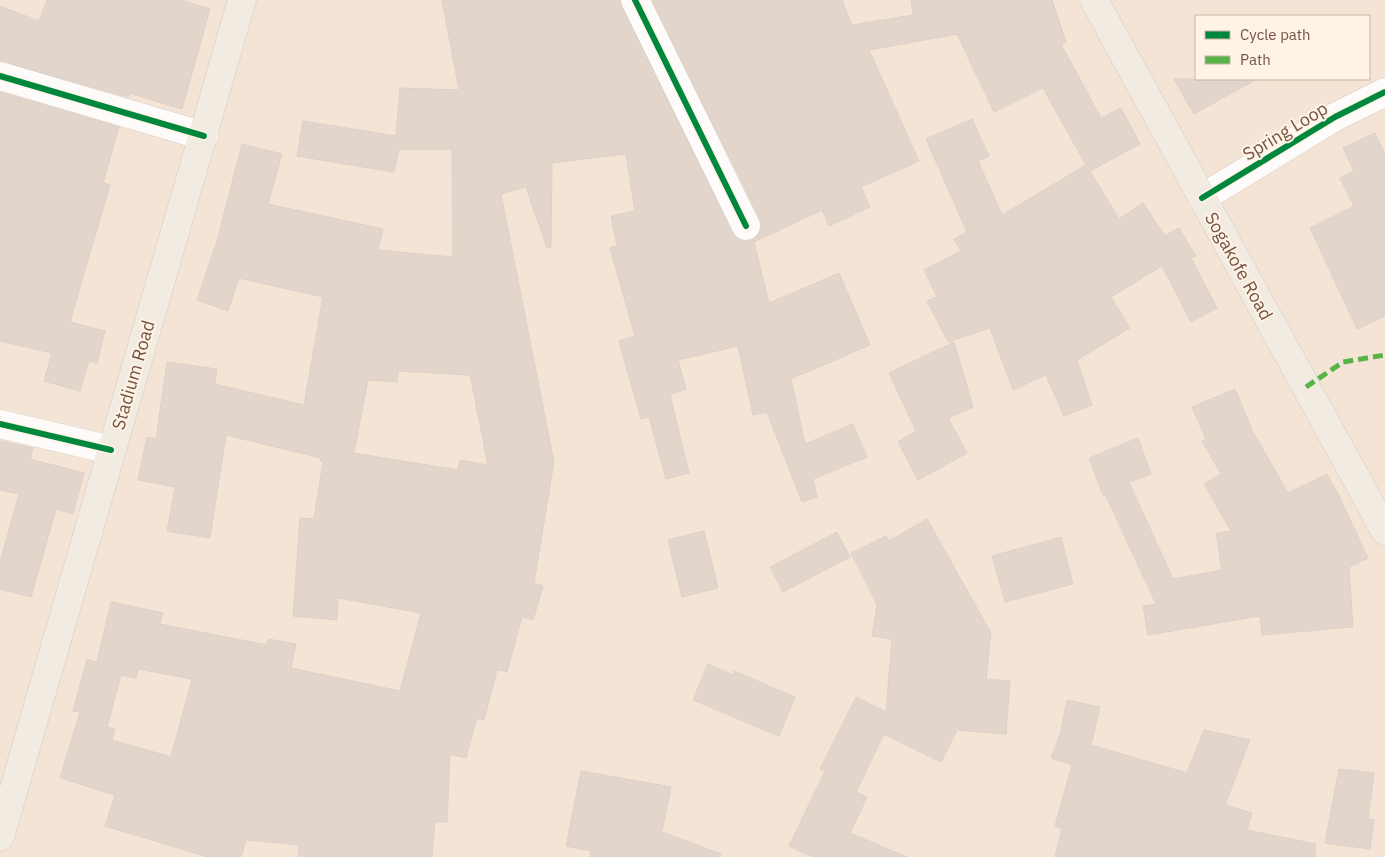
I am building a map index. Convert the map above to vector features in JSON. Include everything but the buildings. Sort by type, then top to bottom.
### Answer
[{"type":"main road","name":"Stadium Road","points":[[0,837],[242,0]]},
{"type":"main road","name":"Sogakofe Road","points":[[1094,0],[1385,531]]},
{"type":"street","points":[[635,0],[746,226]]},
{"type":"street","points":[[0,76],[204,136]]},
{"type":"street","name":"Spring Loop","points":[[1202,198],[1335,117],[1385,92]]},
{"type":"street","points":[[0,424],[111,450]]},
{"type":"shaded area","points":[[0,0],[1385,0],[1385,857],[0,857]]},
{"type":"marked path","points":[[1306,387],[1343,362],[1385,355]]},
{"type":"cycle path","points":[[635,0],[746,226]]},
{"type":"cycle path","points":[[0,76],[204,136]]},
{"type":"cycle path","points":[[1202,198],[1335,117],[1385,92]]},
{"type":"cycle path","points":[[0,424],[111,450]]}]
